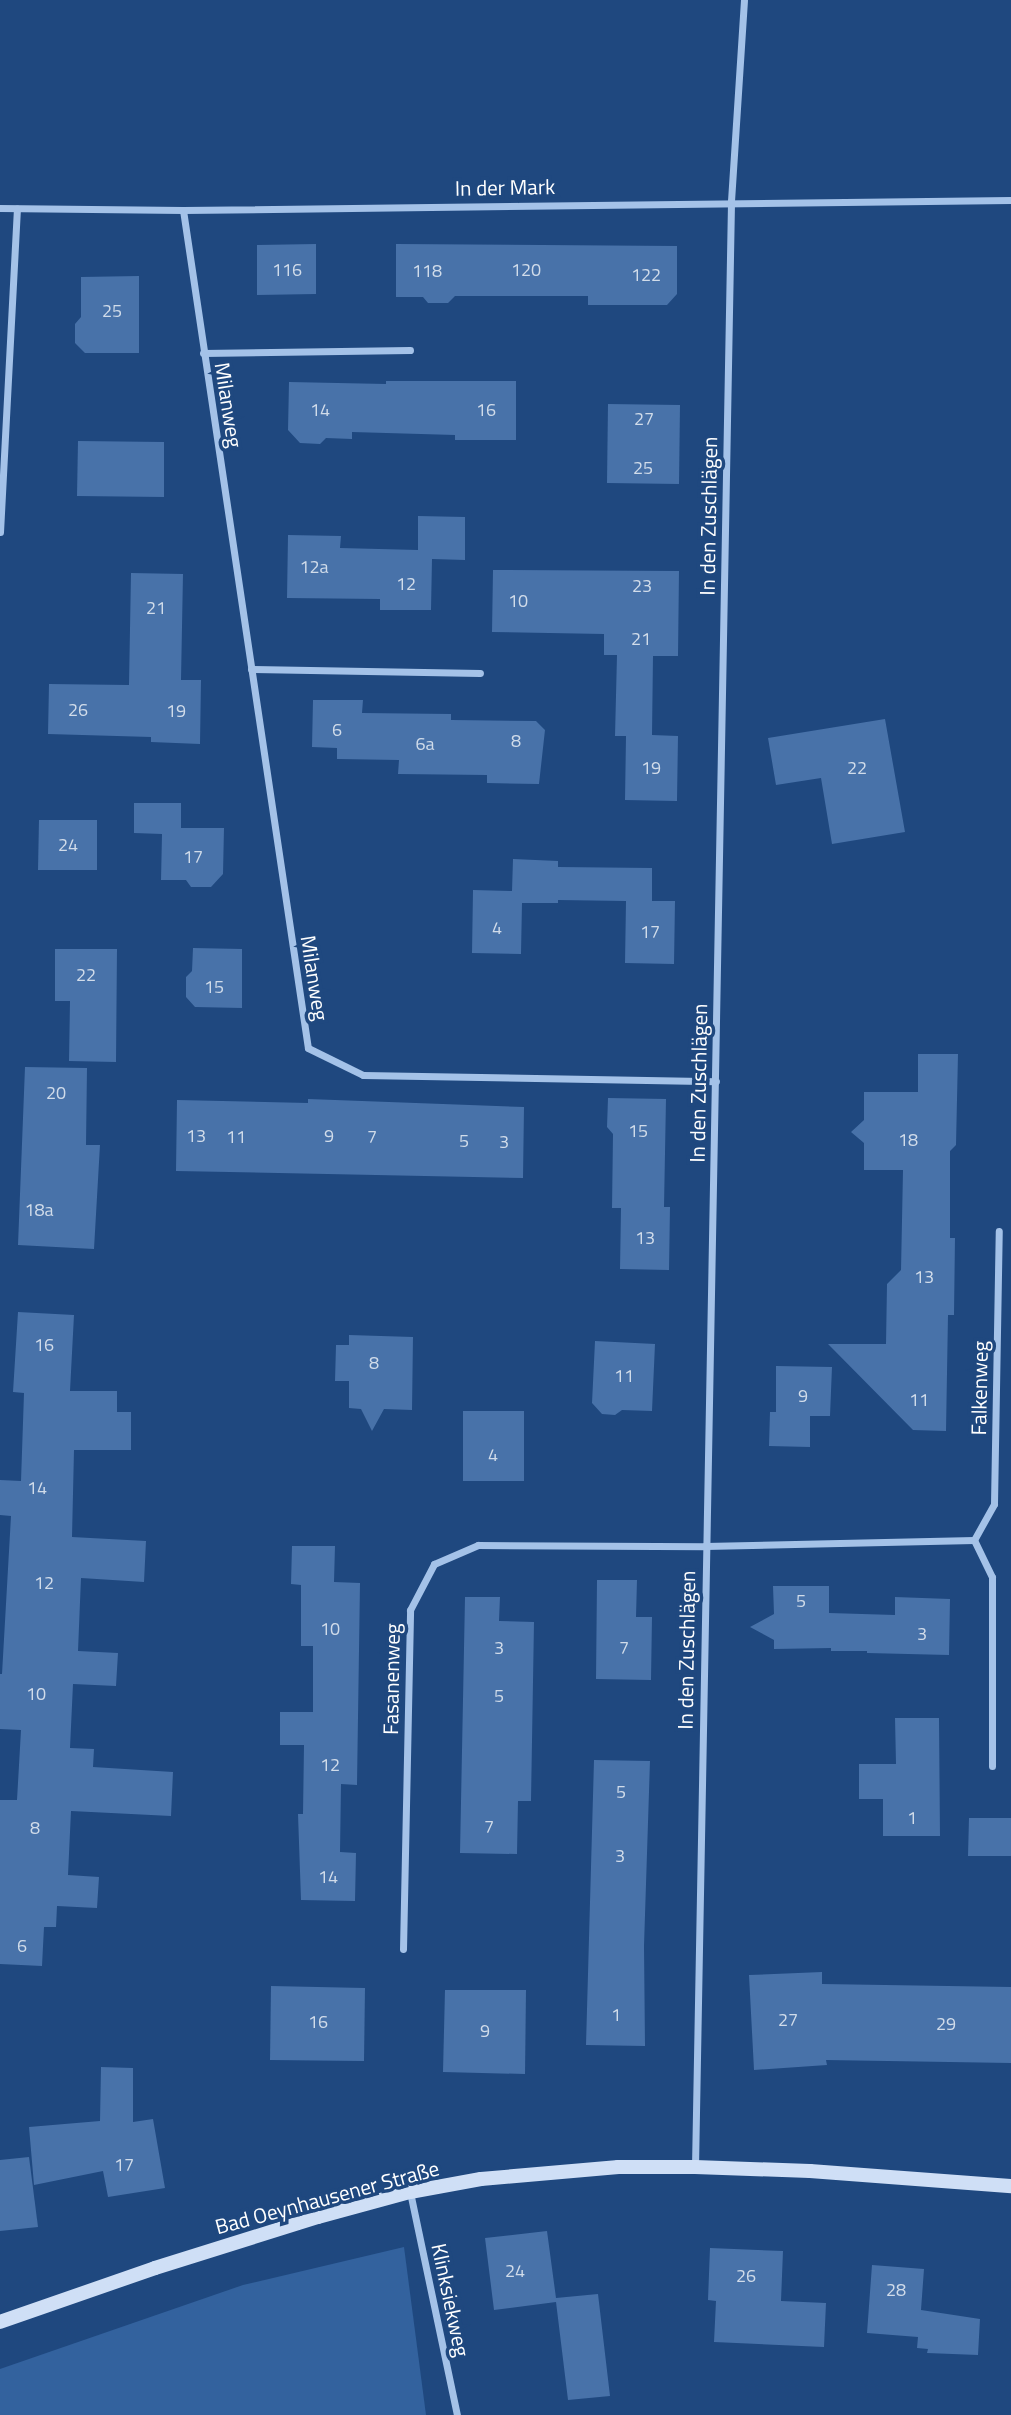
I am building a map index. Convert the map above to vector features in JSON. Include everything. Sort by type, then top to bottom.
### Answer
[{"type":"main road","name":"Bad Oeynhausener Straße","points":[[0,2322],[155,2268],[411,2192],[481,2179],[554,2171],[695,2167],[810,2171],[1011,2186]]},
{"type":"street","name":"In den Zuschlägen","points":[[695,2167],[732,201],[744,0]]},
{"type":"street","name":"In der Mark","points":[[0,208],[183,210],[732,201],[1011,200]]},
{"type":"street","points":[[0,533],[17,208]]},
{"type":"street","name":"Milanweg","points":[[183,210],[308,1048],[363,1075],[716,1082]]},
{"type":"street","name":"Milanweg","points":[[203,353],[411,350]]},
{"type":"street","points":[[251,669],[480,673]]},
{"type":"street","name":"Falkenweg","points":[[974,1540],[994,1504],[999,1231]]},
{"type":"street","points":[[705,1546],[974,1540],[992,1577],[992,1766]]},
{"type":"street","name":"Fasanenweg","points":[[403,1949],[410,1610],[434,1564],[478,1545],[705,1546]]},
{"type":"street","name":"Klinksiekweg","points":[[411,2192],[457,2415]]},
{"type":"shaded area","points":[[404,2247],[426,2415],[0,2415],[0,2369],[243,2285]]},
{"type":"building","points":[[316,244],[316,294],[257,295],[257,245]]},
{"type":"building","points":[[396,244],[677,246],[677,294],[667,305],[588,305],[588,296],[455,296],[448,303],[428,303],[423,297],[396,297]]},
{"type":"building","points":[[139,276],[139,353],[85,353],[75,343],[75,324],[81,317],[81,277]]},
{"type":"building","points":[[386,381],[516,381],[516,440],[455,440],[455,435],[352,432],[352,439],[326,438],[320,444],[300,443],[288,430],[289,382],[386,384]]},
{"type":"building","points":[[608,404],[680,405],[679,484],[607,483]]},
{"type":"building","points":[[78,441],[164,442],[164,497],[77,496]]},
{"type":"building","points":[[418,516],[465,517],[465,560],[432,559],[431,610],[380,610],[380,599],[287,598],[288,535],[341,536],[340,548],[418,550]]},
{"type":"building","points":[[493,570],[679,571],[678,656],[653,656],[652,735],[678,736],[677,801],[625,800],[626,736],[615,736],[617,655],[604,655],[604,634],[492,632]]},
{"type":"building","points":[[131,573],[183,574],[181,680],[201,680],[200,744],[151,742],[151,737],[48,734],[49,684],[129,685]]},
{"type":"building","points":[[313,700],[363,700],[362,713],[451,714],[451,720],[536,721],[545,730],[539,784],[487,783],[487,775],[398,774],[399,760],[337,759],[337,748],[312,747]]},
{"type":"building","points":[[885,719],[905,832],[832,844],[821,778],[776,785],[768,738]]},
{"type":"building","points":[[134,803],[181,803],[181,828],[224,828],[223,874],[211,887],[191,887],[186,880],[161,880],[162,834],[134,833]]},
{"type":"building","points":[[39,820],[97,820],[97,870],[38,870]]},
{"type":"building","points":[[513,859],[558,861],[558,867],[652,868],[652,901],[675,901],[674,964],[625,963],[626,901],[558,900],[558,903],[522,903],[521,954],[472,953],[473,890],[512,891]]},
{"type":"building","points":[[193,948],[242,949],[242,1008],[195,1007],[186,997],[186,977],[192,971]]},
{"type":"building","points":[[55,949],[117,949],[116,1062],[69,1061],[70,1001],[55,1001]]},
{"type":"building","points":[[918,1054],[958,1054],[956,1145],[950,1151],[950,1238],[955,1238],[954,1315],[948,1315],[946,1431],[913,1430],[828,1344],[886,1344],[887,1284],[901,1270],[903,1170],[864,1170],[864,1143],[851,1132],[864,1120],[864,1092],[918,1092]]},
{"type":"building","points":[[25,1067],[87,1068],[86,1145],[100,1145],[94,1249],[18,1245]]},
{"type":"building","points":[[608,1098],[666,1099],[664,1207],[670,1207],[669,1270],[620,1269],[621,1208],[612,1208],[613,1134],[607,1127]]},
{"type":"building","points":[[308,1099],[524,1107],[523,1178],[176,1171],[177,1100],[308,1103]]},
{"type":"building","points":[[18,1312],[74,1315],[70,1391],[117,1391],[117,1412],[131,1412],[131,1450],[74,1450],[72,1537],[146,1541],[144,1582],[81,1578],[78,1651],[118,1653],[116,1686],[73,1684],[70,1748],[94,1749],[93,1767],[173,1772],[171,1816],[71,1811],[68,1875],[99,1877],[97,1908],[57,1906],[56,1927],[44,1927],[42,1966],[0,1964],[0,1800],[17,1800],[21,1730],[0,1729],[0,1674],[11,1516],[0,1515],[0,1480],[21,1481],[24,1393],[13,1392]]},
{"type":"building","points":[[349,1335],[413,1337],[412,1410],[384,1409],[372,1431],[361,1409],[349,1408],[349,1381],[335,1381],[336,1345],[349,1345]]},
{"type":"building","points":[[595,1341],[655,1344],[652,1411],[622,1410],[615,1415],[602,1414],[592,1403]]},
{"type":"building","points":[[776,1366],[832,1367],[830,1416],[810,1416],[810,1447],[769,1446],[770,1412],[776,1412]]},
{"type":"building","points":[[463,1411],[524,1411],[524,1481],[463,1481]]},
{"type":"building","points":[[292,1546],[335,1546],[334,1582],[360,1583],[357,1785],[341,1784],[340,1852],[356,1853],[355,1901],[301,1900],[298,1814],[303,1814],[304,1745],[280,1745],[280,1712],[313,1712],[313,1646],[301,1646],[301,1585],[291,1584]]},
{"type":"building","points":[[597,1580],[637,1580],[636,1617],[652,1617],[651,1680],[596,1679]]},
{"type":"building","points":[[773,1586],[829,1586],[829,1613],[895,1615],[895,1597],[950,1599],[949,1655],[831,1651],[831,1648],[774,1649],[774,1640],[750,1627],[774,1614]]},
{"type":"building","points":[[465,1597],[500,1597],[499,1621],[534,1622],[531,1801],[518,1801],[517,1854],[460,1853]]},
{"type":"building","points":[[895,1718],[939,1718],[940,1836],[883,1836],[883,1799],[859,1799],[859,1764],[896,1764]]},
{"type":"building","points":[[594,1760],[650,1761],[644,1946],[645,2046],[586,2045]]},
{"type":"building","points":[[969,1818],[1011,1818],[1011,1856],[968,1856]]},
{"type":"building","points":[[822,1972],[822,1984],[1011,1987],[1011,2063],[826,2060],[827,2065],[754,2070],[749,1975]]},
{"type":"building","points":[[271,1986],[365,1988],[364,2061],[270,2060]]},
{"type":"building","points":[[445,1990],[526,1990],[525,2074],[443,2072]]},
{"type":"building","points":[[101,2067],[133,2068],[133,2122],[153,2119],[165,2188],[108,2197],[103,2171],[34,2185],[29,2127],[100,2121]]},
{"type":"building","points":[[29,2157],[38,2227],[0,2231],[0,2160]]},
{"type":"building","points":[[547,2231],[556,2298],[598,2294],[610,2396],[568,2400],[556,2302],[494,2310],[485,2238]]},
{"type":"building","points":[[710,2248],[783,2251],[781,2301],[826,2303],[824,2347],[714,2342],[716,2301],[708,2300]]},
{"type":"building","points":[[872,2265],[924,2269],[921,2310],[980,2319],[978,2355],[927,2353],[928,2349],[917,2348],[918,2337],[867,2333]]}]
